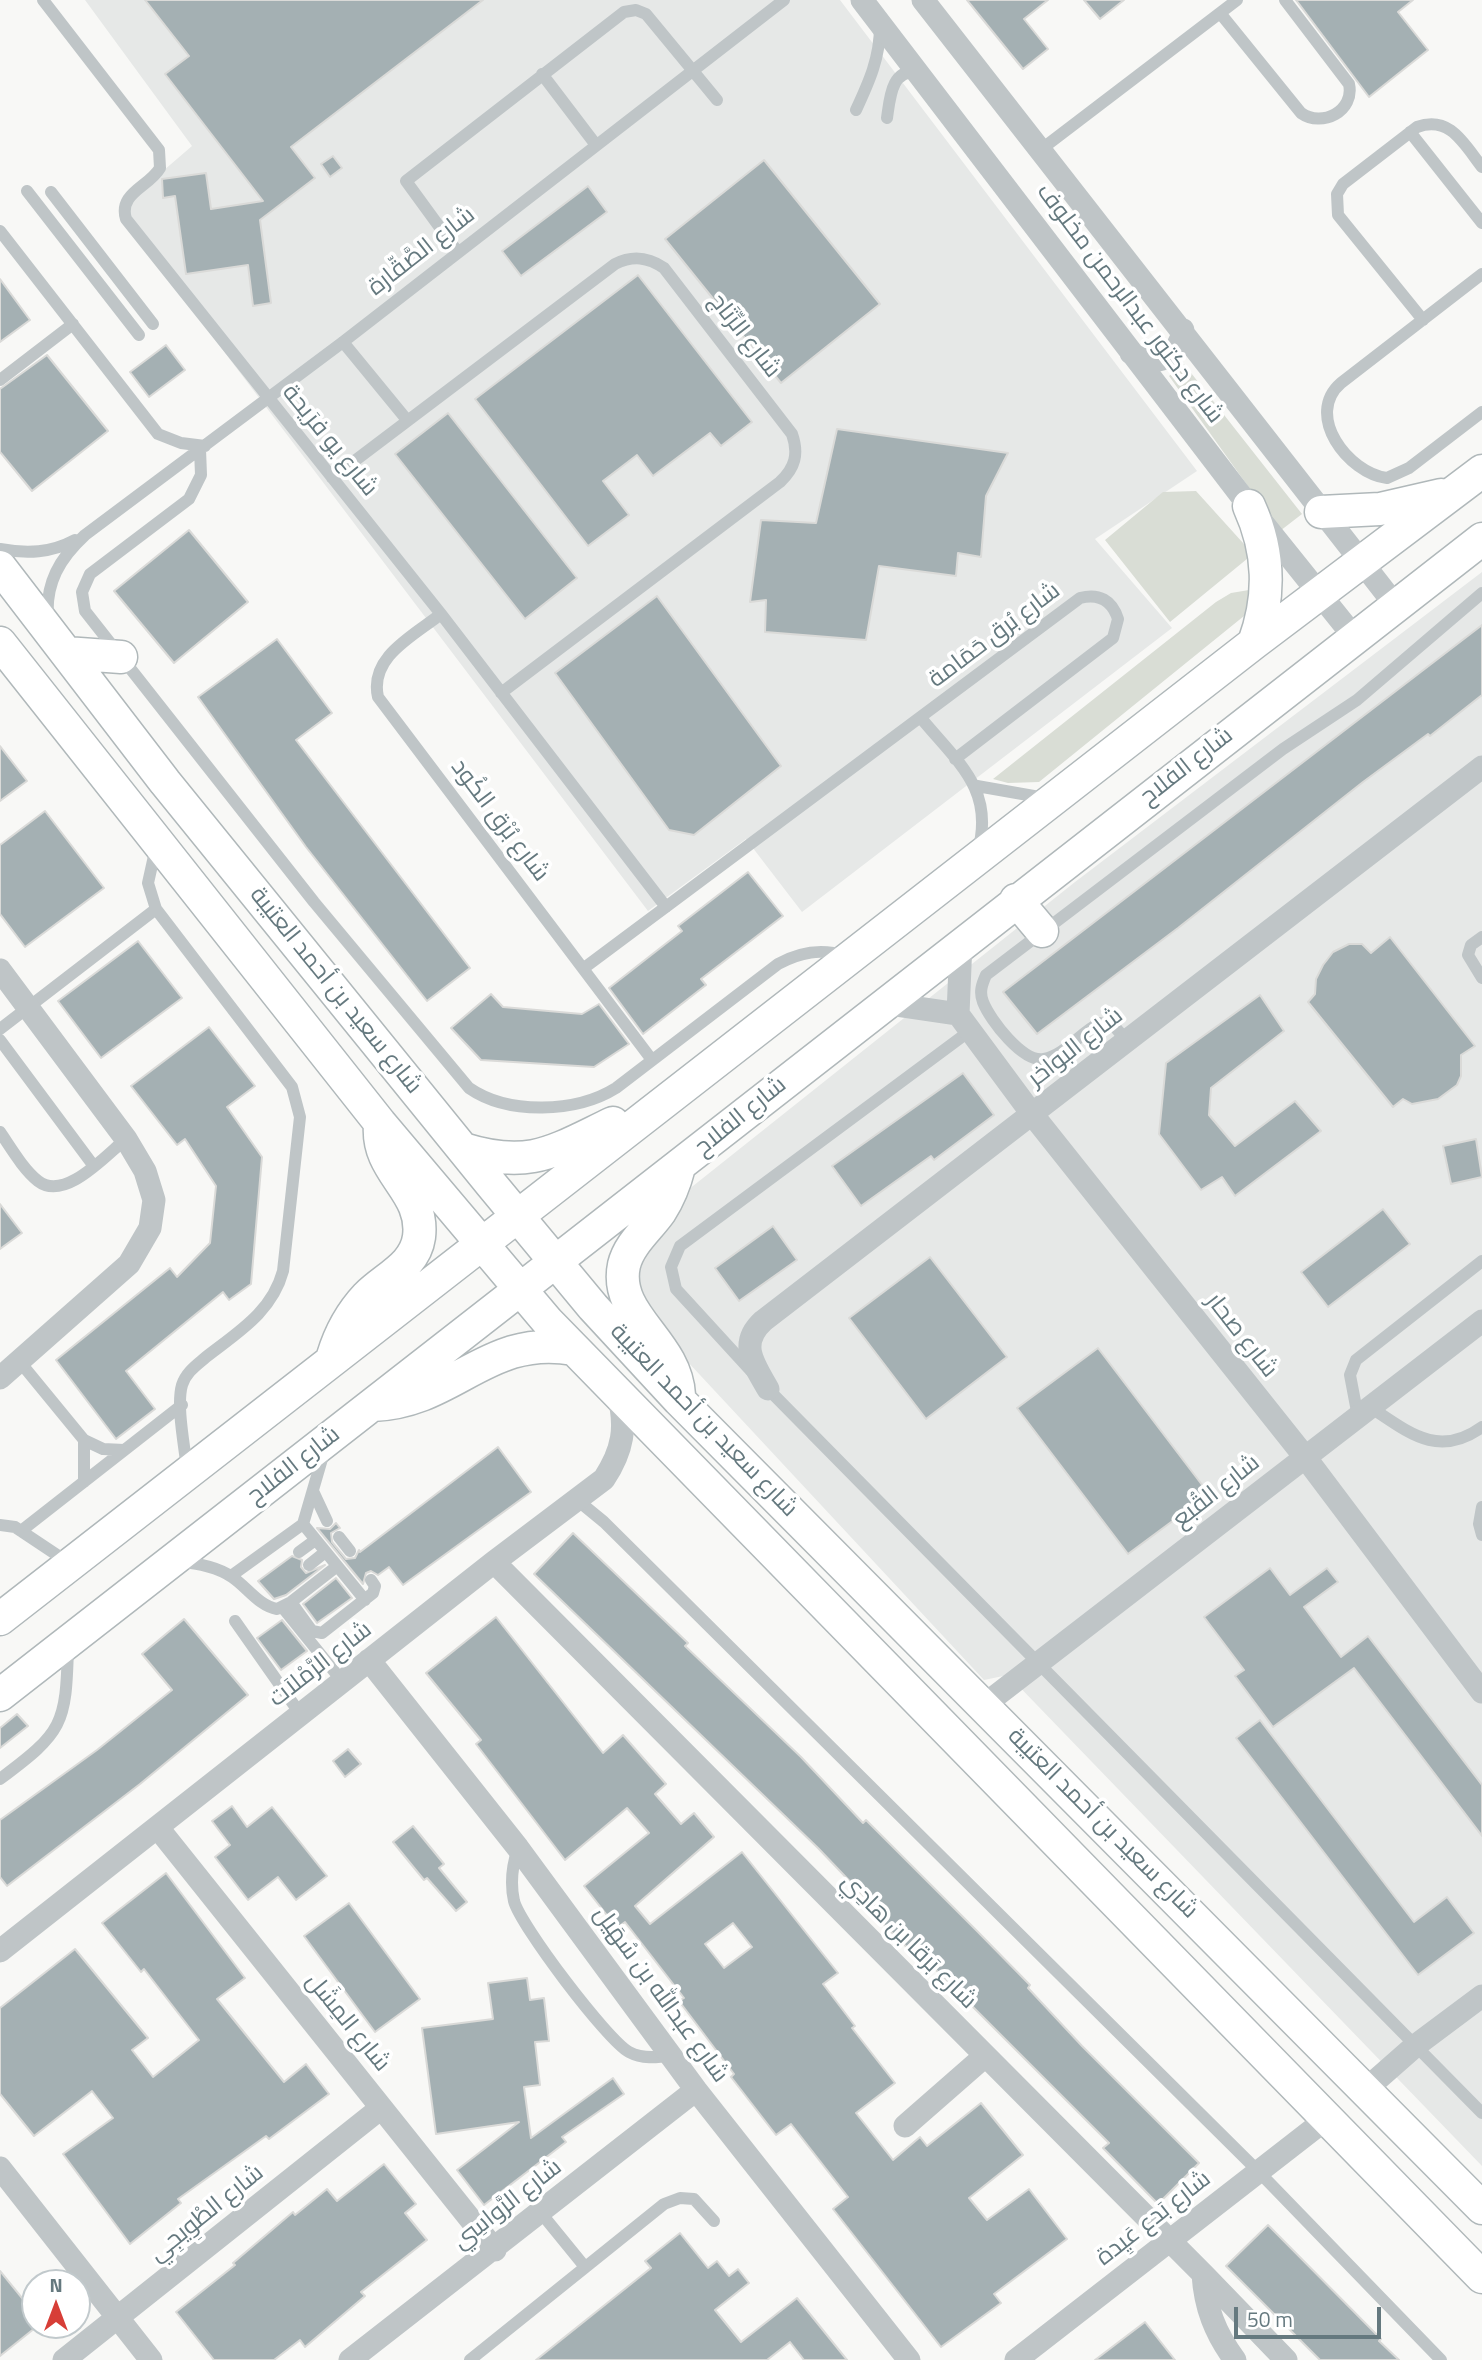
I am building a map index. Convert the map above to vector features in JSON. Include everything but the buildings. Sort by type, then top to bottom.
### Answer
[{"type":"main road","points":[[1321,512],[1380,509],[1471,480]]},
{"type":"main road","points":[[0,1619],[1254,643],[1471,480]]},
{"type":"main road","points":[[1249,506],[1262,542],[1267,579],[1264,612],[1254,643]]},
{"type":"main road","name":"شارع الفلاح","points":[[0,1695],[679,1166],[961,942],[1482,539]]},
{"type":"main road","name":"شارع سعيد بن أحمد العتيبة","points":[[0,568],[165,782],[463,1149],[555,1261],[679,1400],[1482,2207]]},
{"type":"main road","name":"شارع سعيد بن أحمد العتيبة","points":[[0,643],[380,1123],[481,1244],[574,1349],[1325,2120],[1482,2277]]},
{"type":"main road","points":[[59,644],[121,657]]},
{"type":"main road","points":[[1016,900],[1042,931]]},
{"type":"main road","points":[[463,1149],[504,1158],[537,1156],[572,1146],[613,1123],[648,1116]]},
{"type":"main road","points":[[332,1358],[349,1317],[368,1294],[408,1262],[419,1240],[414,1202],[383,1157],[380,1123]]},
{"type":"main road","points":[[679,1166],[664,1205],[627,1257],[623,1276],[625,1294],[632,1310],[662,1346],[673,1366],[679,1400]]},
{"type":"main road","points":[[372,1405],[408,1401],[426,1395],[488,1359],[513,1350],[542,1346],[574,1349]]},
{"type":"street","name":"شارع دكتور عبدالرحمن مخلوف","points":[[862,0],[1249,506],[1354,638]]},
{"type":"street","name":"شارع دكتور عبدالرحمن مخلوف","points":[[923,0],[1396,606]]},
{"type":"street","points":[[1132,353],[1147,361],[1164,359],[1177,349],[1183,330]]},
{"type":"street","name":"شارع البواخر","points":[[768,1389],[748,1352],[750,1336],[755,1329],[1482,767]]},
{"type":"street","points":[[883,1003],[964,1022],[961,942]]},
{"type":"street","points":[[0,970],[126,1139],[145,1171],[153,1200],[150,1228],[140,1251],[129,1264],[0,1377]]},
{"type":"street","name":"شارع صحار","points":[[964,1022],[1032,1114],[1305,1457],[1479,1684]]},
{"type":"street","name":"شارع القُبع","points":[[984,1705],[1482,1321]]},
{"type":"street","name":"شارع الرَّمْلاَت","points":[[0,1951],[494,1562],[604,1479],[617,1460],[624,1438],[624,1416],[618,1394]]},
{"type":"street","name":"شارع بَرقا بن هادِي","points":[[494,1562],[1286,2360]]},
{"type":"street","name":"شارع عبدالله بن سُهَيل","points":[[369,1660],[518,1847],[696,2090],[909,2360]]},
{"type":"street","name":"شارع المِشَل","points":[[158,1828],[495,2250]]},
{"type":"street","points":[[1365,2090],[1415,2046],[1482,1996]]},
{"type":"street","points":[[905,2126],[985,2056]]},
{"type":"street","name":"شارع الرَّواسِي","points":[[350,2360],[495,2250],[696,2090]]},
{"type":"street","name":"شارع الطْوِيجِي","points":[[64,2360],[381,2108]]},
{"type":"street","name":"شارع بَدع عَيِدة","points":[[1016,2360],[1325,2120]]},
{"type":"street","points":[[0,2168],[152,2360]]},
{"type":"street","points":[[1203,2274],[1204,2291],[1214,2326],[1235,2360]]},
{"type":"lane","name":"شارع يو فرَيحة","points":[[43,0],[159,150],[160,168],[128,198],[124,205],[126,219],[441,614],[666,907]]},
{"type":"lane","name":"شارع الصَّقّارة","points":[[0,549],[22,553],[44,551],[65,546],[85,535],[343,342],[784,0]]},
{"type":"lane","points":[[1039,151],[1237,0]]},
{"type":"lane","points":[[1220,13],[1301,113],[1314,119],[1328,118],[1350,99],[1349,84],[1285,0]]},
{"type":"lane","points":[[457,251],[406,181],[624,12],[636,10],[646,14],[717,100]]},
{"type":"lane","points":[[856,110],[877,59],[880,22]]},
{"type":"lane","points":[[887,118],[895,80],[905,72],[919,72]]},
{"type":"lane","points":[[542,74],[596,145]]},
{"type":"lane","points":[[1423,320],[1344,224],[1336,205],[1343,184],[1410,132],[1426,124],[1446,126],[1454,132],[1482,167]]},
{"type":"lane","points":[[1410,132],[1482,223]]},
{"type":"lane","points":[[27,191],[139,335]]},
{"type":"lane","points":[[51,192],[153,324]]},
{"type":"lane","points":[[0,231],[158,435],[202,447],[201,475],[189,499],[90,573],[82,592],[85,611],[314,902],[469,1088],[481,1096],[497,1101],[569,1107],[601,1097],[792,956],[822,951],[852,958]]},
{"type":"lane","name":"شارع الرِّتَاج","points":[[332,478],[615,264],[635,257],[646,258],[664,268],[792,434],[796,455],[788,474],[780,482],[501,692]]},
{"type":"lane","points":[[1482,274],[1333,390],[1325,409],[1329,429],[1363,471],[1387,478],[1399,475],[1482,412]]},
{"type":"lane","points":[[0,380],[73,324]]},
{"type":"lane","points":[[343,342],[407,419]]},
{"type":"lane","name":"شارع الصَّقّارة","points":[[59,644],[47,598],[60,562],[85,535]]},
{"type":"lane","points":[[1127,1041],[1114,1026],[1105,1022],[1095,1025],[1047,1058],[1033,1058],[1016,1046],[983,1002],[982,984],[986,975],[1042,931],[1283,749],[1357,700],[1482,593]]},
{"type":"lane","name":"شارع بُرق حَمَامة","points":[[584,968],[1080,598],[1100,597],[1109,601],[1118,619],[1113,638],[955,760]]},
{"type":"lane","name":"شارع بُرْق الكُود","points":[[441,614],[383,661],[375,685],[378,697],[652,1060]]},
{"type":"lane","name":"شارع بُرق حَمَامة","points":[[921,718],[977,786]]},
{"type":"lane","points":[[975,862],[982,824],[977,786],[1016,795],[1055,799]]},
{"type":"lane","points":[[157,844],[148,883],[156,909],[292,1087],[300,1107],[283,1271],[275,1293],[262,1312],[186,1375],[181,1390],[181,1405],[187,1474]]},
{"type":"lane","points":[[0,1029],[156,909]]},
{"type":"lane","points":[[1482,937],[1471,945],[1468,955],[1482,978]]},
{"type":"lane","points":[[964,1022],[688,1239],[674,1256],[672,1276],[676,1289],[768,1389],[1482,2113]]},
{"type":"lane","points":[[0,1040],[93,1165]]},
{"type":"lane","points":[[0,1132],[33,1176],[44,1185],[64,1185],[126,1139]]},
{"type":"lane","points":[[1482,1261],[1356,1360],[1350,1375],[1364,1412],[1408,1432],[1439,1443],[1455,1441],[1482,1427]]},
{"type":"lane","points":[[20,1362],[84,1440],[103,1449],[124,1450]]},
{"type":"lane","points":[[21,1531],[181,1405]]},
{"type":"lane","points":[[84,1440],[84,1482]]},
{"type":"lane","points":[[231,1576],[303,1524],[327,1440]]},
{"type":"lane","points":[[313,1491],[327,1521]]},
{"type":"lane","points":[[576,1499],[604,1522],[1258,2171],[1441,2360]]},
{"type":"lane","points":[[1482,1507],[1479,1524],[1482,1535]]},
{"type":"lane","points":[[303,1524],[314,1541],[365,1600]]},
{"type":"lane","points":[[0,1525],[21,1531],[72,1565]]},
{"type":"lane","points":[[339,1536],[350,1551]]},
{"type":"lane","points":[[299,1552],[314,1541]]},
{"type":"lane","points":[[309,1565],[324,1553]]},
{"type":"lane","points":[[172,1562],[203,1565],[231,1576],[254,1587],[269,1607],[287,1605],[336,1567]]},
{"type":"lane","points":[[287,1605],[312,1631],[322,1633],[365,1600],[374,1590],[371,1580]]},
{"type":"lane","points":[[287,1605],[342,1681]]},
{"type":"lane","points":[[235,1621],[301,1715]]},
{"type":"lane","points":[[0,1779],[46,1744],[62,1718],[66,1704],[68,1643]]},
{"type":"lane","points":[[518,1847],[513,1866],[513,1894],[522,1921],[533,1936],[618,2045],[643,2057],[671,2055]]},
{"type":"lane","points":[[470,2360],[664,2204],[680,2198],[694,2199],[714,2221]]},
{"type":"lane","points":[[541,2213],[585,2267]]},
{"type":"shaded area","points":[[85,0],[840,0],[1197,471],[1095,539],[1172,628],[802,912],[746,839],[648,911],[194,312],[120,208],[192,146]]},
{"type":"shaded area","points":[[1184,364],[1302,514],[1280,531],[1169,376]]},
{"type":"shaded area","points":[[1196,491],[1253,554],[1170,622],[1105,540],[1163,492]]},
{"type":"shaded area","points":[[1482,572],[1482,2166],[1008,1675],[984,1680],[646,1317],[635,1265],[649,1221],[1075,882]]},
{"type":"shaded area","points":[[1255,589],[1253,602],[1244,616],[1039,782],[1008,783],[993,779],[1216,602],[1231,593]]}]
